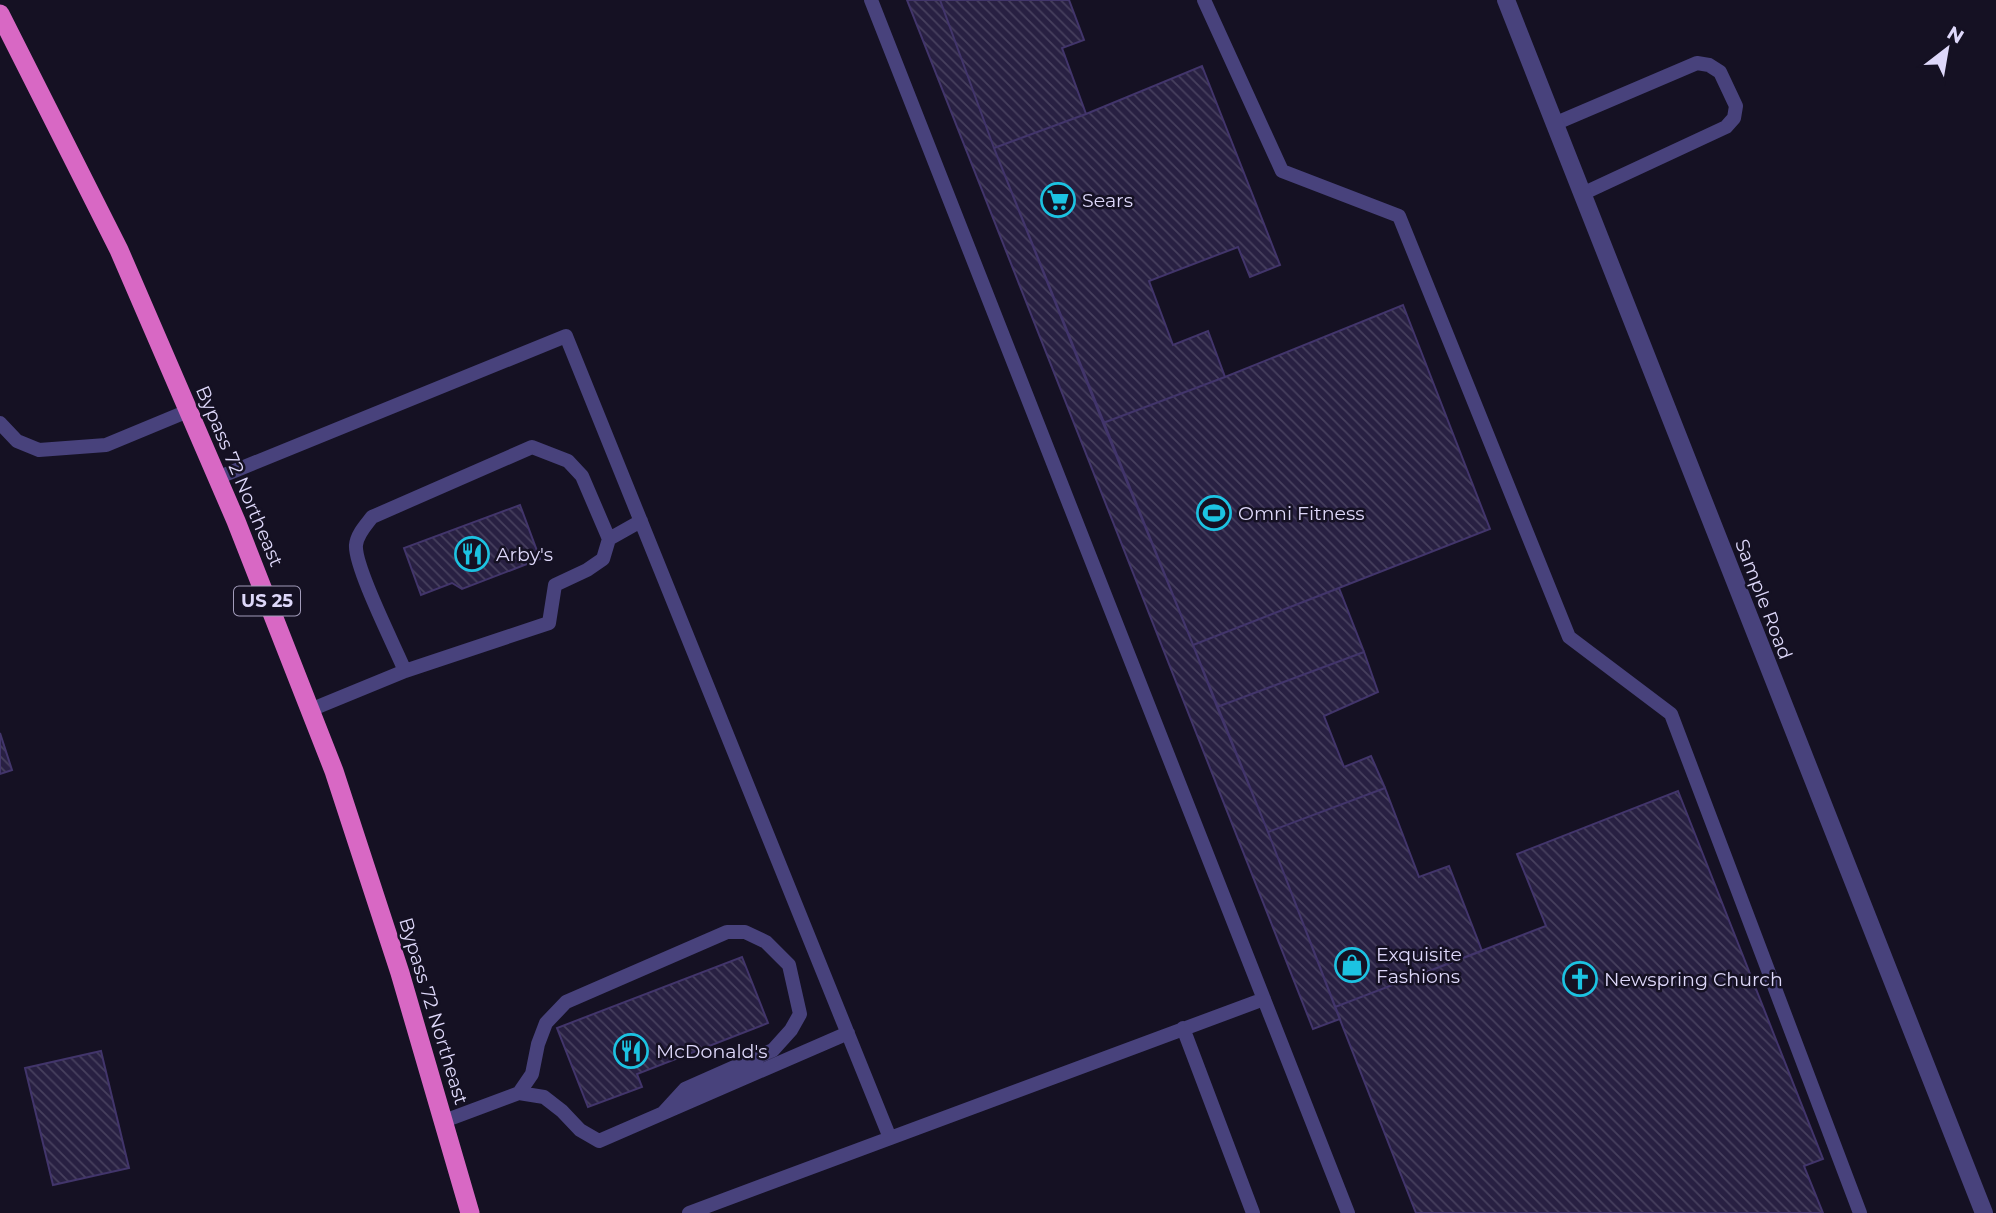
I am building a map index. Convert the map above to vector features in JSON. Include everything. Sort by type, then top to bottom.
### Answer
[{"type":"highway","name":"Bypass 72 Northeast","points":[[0,14],[119,250],[217,478],[334,771],[400,973],[470,1213]]},
{"type":"street","name":"Sample Road","points":[[1506,0],[1984,1213]]},
{"type":"lane","points":[[871,0],[1348,1213]]},
{"type":"lane","points":[[1204,0],[1282,171],[1399,216],[1569,637],[1671,714],[1860,1213]]},
{"type":"lane","points":[[1554,124],[1697,63],[1709,65],[1720,72],[1736,106],[1734,118],[1726,127],[1582,194]]},
{"type":"lane","points":[[217,478],[566,337],[890,1138]]},
{"type":"lane","points":[[0,423],[17,440],[39,450],[106,445],[188,411]]},
{"type":"lane","points":[[310,710],[405,671],[549,623],[555,585],[603,559],[609,539],[582,476],[568,461],[532,447],[372,517],[356,545],[359,565],[405,671]]},
{"type":"lane","points":[[609,539],[641,521]]},
{"type":"lane","points":[[519,1093],[532,1074],[538,1044],[546,1023],[566,1002],[727,932],[745,932],[766,942],[789,965],[800,1014],[773,1050],[685,1089],[663,1113]]},
{"type":"lane","points":[[689,1213],[1264,999]]},
{"type":"lane","points":[[1183,1028],[1252,1213]]},
{"type":"lane","points":[[444,1121],[519,1093],[544,1097],[580,1130],[599,1141],[848,1033]]},
{"type":"building","points":[[907,0],[940,0],[994,148],[1268,832],[1340,1019],[1313,1029]]},
{"type":"building","points":[[940,0],[1069,0],[1084,40],[1062,48],[1086,114],[994,148]]},
{"type":"building","points":[[1202,66],[1280,265],[1250,277],[1238,247],[1149,281],[1173,345],[1208,331],[1225,377],[1103,423],[994,148],[1086,114]]},
{"type":"building","points":[[1403,305],[1490,529],[1193,645],[1103,423]]},
{"type":"building","name":"Arby's","points":[[520,505],[540,559],[462,589],[452,583],[421,595],[404,548]]},
{"type":"building","points":[[1339,588],[1364,652],[1217,707],[1193,645]]},
{"type":"building","points":[[1364,652],[1378,692],[1324,716],[1344,767],[1371,756],[1385,788],[1268,832],[1217,707]]},
{"type":"building","points":[[0,733],[12,770],[0,774]]},
{"type":"building","points":[[1385,788],[1419,877],[1449,866],[1482,951],[1335,1007],[1268,832]]},
{"type":"building","name":"Newspring Church","points":[[1678,791],[1823,1159],[1804,1166],[1823,1213],[1416,1213],[1335,1007],[1546,926],[1517,854]]},
{"type":"building","name":"McDonald's","points":[[742,957],[768,1023],[637,1074],[642,1087],[588,1107],[557,1028]]},
{"type":"building","points":[[101,1051],[129,1168],[53,1185],[25,1068]]},
{"type":"place","name":"Sears","points":[[1058,200]]},
{"type":"place","name":"Omni Fitness","points":[[1214,513]]},
{"type":"place","name":"Arby's","points":[[472,554]]},
{"type":"place","name":"Exquisite Fashions","points":[[1352,965]]},
{"type":"place","name":"Newspring Church","points":[[1580,979]]},
{"type":"place","name":"McDonald's","points":[[631,1051]]}]
